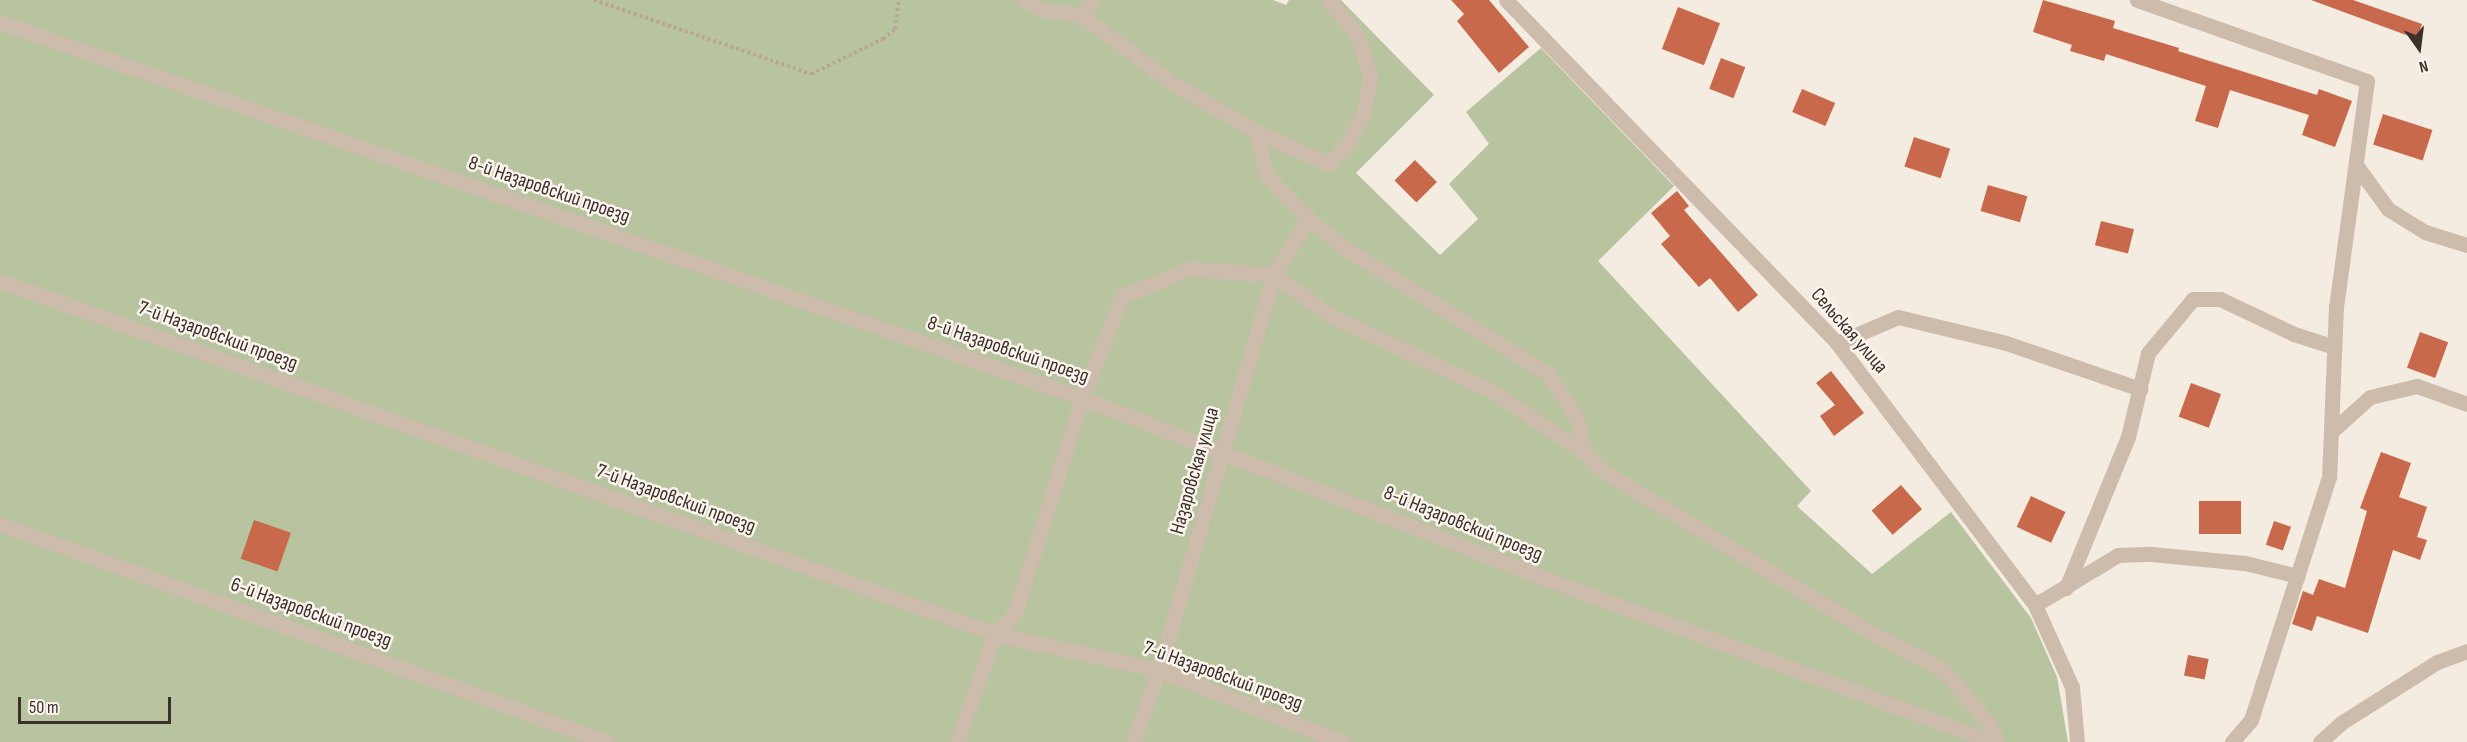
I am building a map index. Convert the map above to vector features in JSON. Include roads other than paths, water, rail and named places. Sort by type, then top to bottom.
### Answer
[{"type":"street","points":[[1023,0],[1040,9],[1082,16],[1174,84],[1257,132],[1329,164],[1348,143],[1364,112],[1370,77],[1358,36],[1328,0]]},
{"type":"street","points":[[1082,16],[1092,0]]},
{"type":"street","name":"Сельская улица","points":[[1506,0],[1837,343],[2035,605],[2072,687],[2077,742]]},
{"type":"street","points":[[2137,0],[2367,81],[2336,306],[2329,477],[2251,720],[2232,742]]},
{"type":"street","name":"8-й Назаровский проезд","points":[[0,22],[1082,398],[1554,582],[1995,742]]},
{"type":"street","points":[[1257,132],[1266,175],[1308,218],[1346,249],[1548,374],[1576,416],[1585,453]]},
{"type":"street","points":[[2356,165],[2388,208],[2425,232],[2467,245]]},
{"type":"street","name":"Назаровская улица","points":[[1133,742],[1159,670],[1274,275],[1308,218]]},
{"type":"street","points":[[957,742],[995,634],[1015,613],[1082,398],[1122,296],[1190,269],[1274,275],[1331,316],[1492,391],[1585,453],[1603,471],[1872,633],[1942,669],[1992,727],[1995,742]]},
{"type":"street","name":"7-й Назаровский проезд","points":[[0,281],[995,634],[1159,670],[1342,742]]},
{"type":"street","points":[[2066,588],[2128,437],[2148,353],[2193,298],[2220,300],[2294,334],[2334,347]]},
{"type":"street","points":[[1837,343],[1898,317],[2006,343],[2140,388]]},
{"type":"street","points":[[2331,432],[2370,397],[2417,386],[2467,404]]},
{"type":"street","name":"6-й Назаровский проезд","points":[[0,524],[607,742]]},
{"type":"street","points":[[2035,605],[2118,555],[2151,554],[2245,563],[2297,576]]},
{"type":"street","points":[[2320,742],[2341,723],[2437,662],[2467,651]]}]
